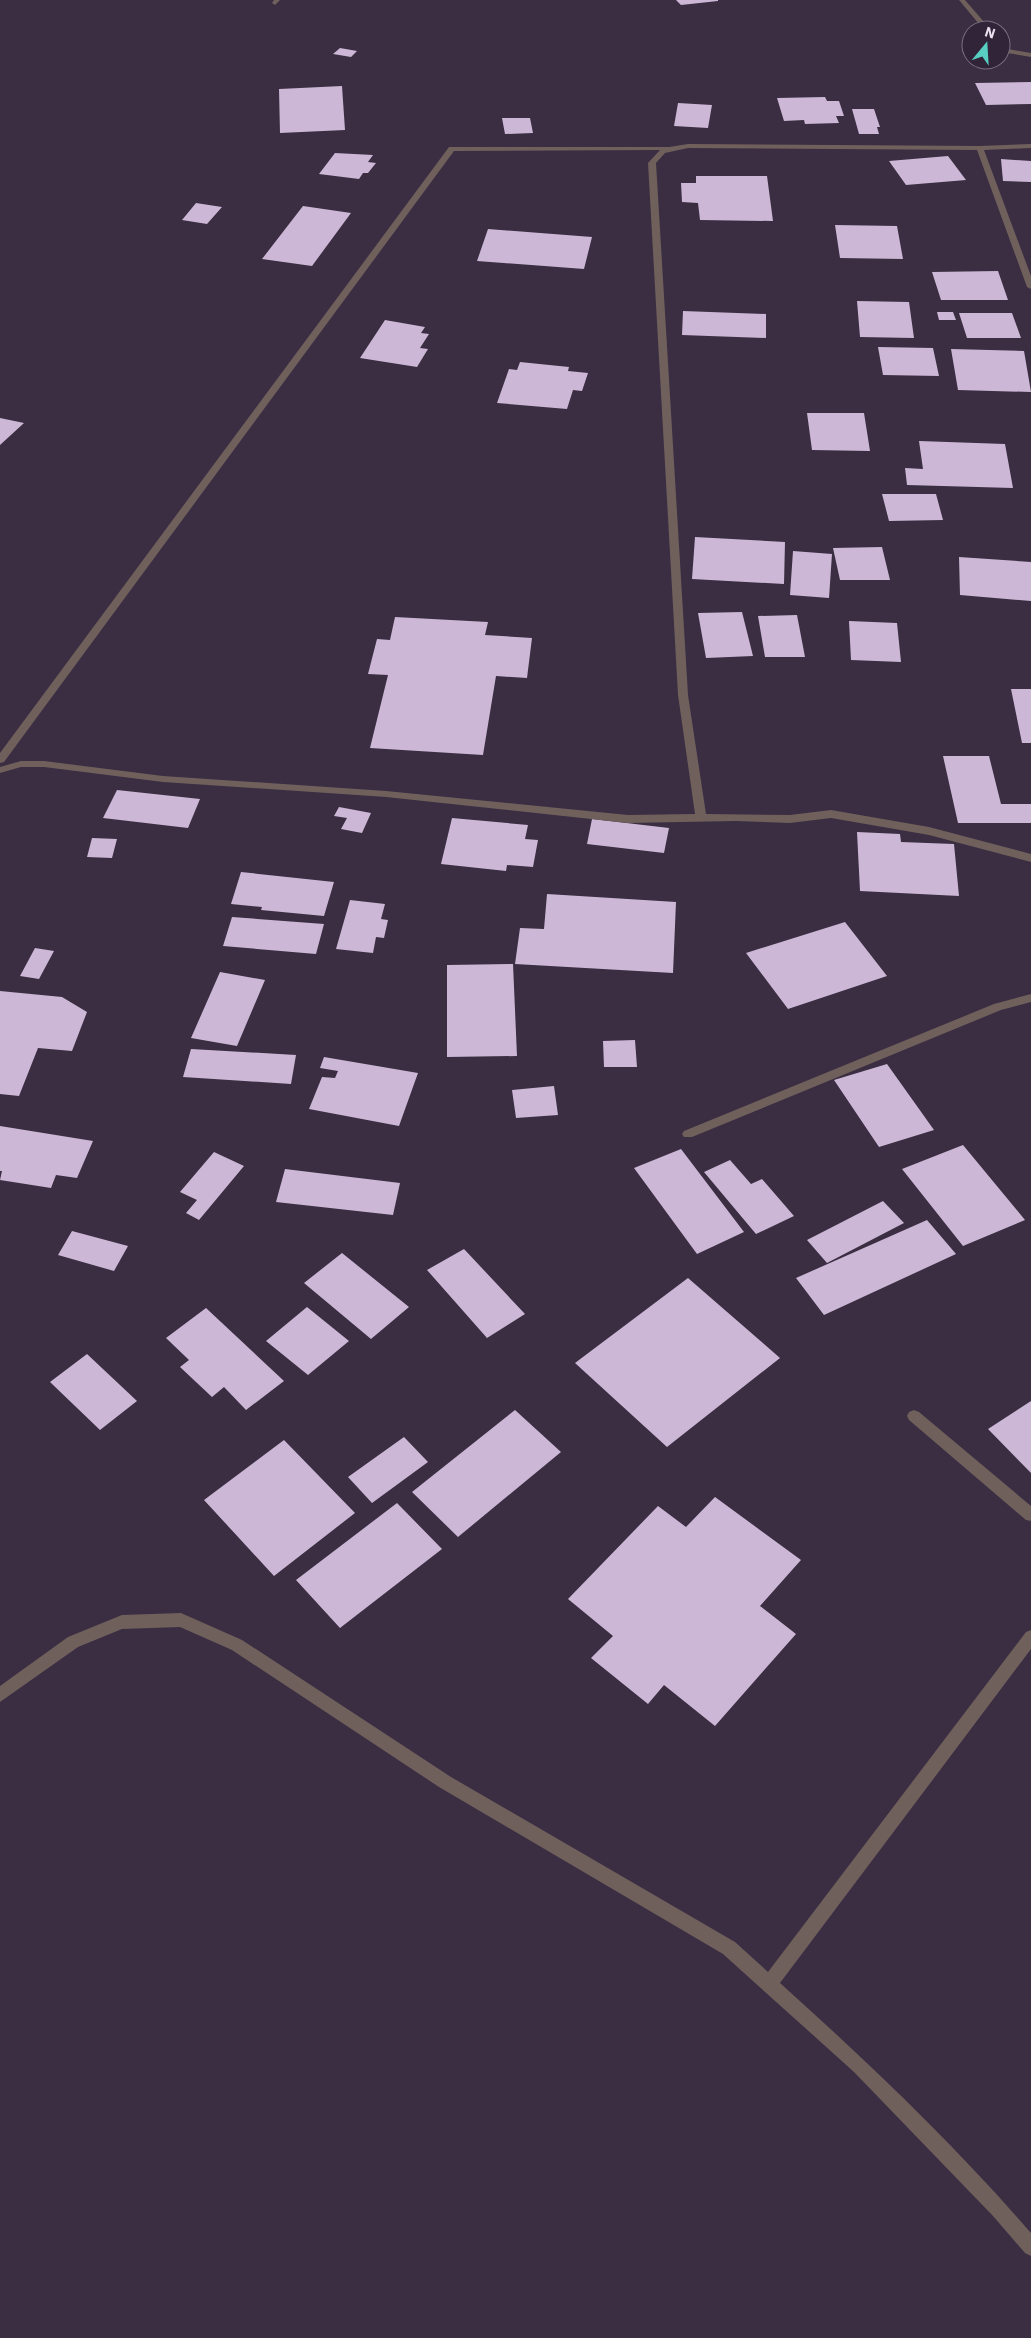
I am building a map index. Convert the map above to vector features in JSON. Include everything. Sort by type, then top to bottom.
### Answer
[{"type":"street","points":[[962,0],[979,20]]},
{"type":"street","points":[[1011,52],[1031,55]]},
{"type":"street","points":[[0,760],[452,150],[669,148],[688,146],[980,148],[1031,146]]},
{"type":"street","points":[[669,148],[658,153],[652,163],[684,695],[701,817]]},
{"type":"street","points":[[980,148],[1031,287]]},
{"type":"street","points":[[0,770],[21,764],[44,764],[162,779],[386,794],[628,819],[701,817],[790,819],[831,814],[929,831],[1031,858]]},
{"type":"street","points":[[688,1134],[998,1007],[1031,998]]},
{"type":"street","points":[[914,1416],[1031,1515]]},
{"type":"street","points":[[0,1695],[73,1642],[122,1622],[181,1620],[237,1645],[445,1782],[729,1948],[860,2066],[999,2210],[1031,2247]]},
{"type":"street","points":[[769,1984],[1031,1637]]},
{"type":"building","points":[[676,0],[718,0],[718,1],[681,5]]},
{"type":"building","points":[[340,48],[357,51],[351,57],[333,54]]},
{"type":"building","points":[[1031,82],[1031,104],[986,105],[975,83]]},
{"type":"building","points":[[342,86],[345,130],[280,133],[279,89]]},
{"type":"building","points":[[825,97],[827,101],[839,101],[844,116],[836,116],[839,123],[805,124],[804,120],[784,121],[777,98]]},
{"type":"building","points":[[678,103],[712,105],[708,128],[674,126]]},
{"type":"building","points":[[852,109],[874,109],[880,127],[877,127],[879,134],[859,134]]},
{"type":"building","points":[[502,118],[530,118],[533,133],[505,134]]},
{"type":"building","points":[[335,153],[373,155],[368,162],[376,163],[368,173],[363,173],[359,179],[319,174]]},
{"type":"building","points":[[948,156],[966,180],[906,185],[889,161]]},
{"type":"building","points":[[1001,159],[1031,161],[1031,182],[1003,181]]},
{"type":"building","points":[[696,176],[767,176],[773,221],[700,220],[698,203],[682,202],[681,183],[696,183]]},
{"type":"building","points":[[196,203],[222,207],[207,224],[182,220]]},
{"type":"building","points":[[303,206],[351,213],[312,266],[262,259]]},
{"type":"building","points":[[835,225],[897,226],[903,259],[840,258]]},
{"type":"building","points":[[488,229],[592,237],[584,269],[477,261]]},
{"type":"building","points":[[998,271],[1008,300],[941,300],[932,272]]},
{"type":"building","points":[[857,301],[909,302],[914,338],[860,337]]},
{"type":"building","points":[[683,311],[766,314],[766,338],[682,335]]},
{"type":"building","points":[[937,312],[953,312],[956,320],[939,320]]},
{"type":"building","points":[[959,313],[1012,313],[1021,338],[967,338]]},
{"type":"building","points":[[385,320],[425,327],[421,333],[429,334],[420,348],[428,349],[417,367],[360,358]]},
{"type":"building","points":[[878,347],[933,348],[939,376],[883,375]]},
{"type":"building","points":[[951,349],[1024,351],[1031,392],[958,390]]},
{"type":"building","points":[[520,362],[569,367],[568,371],[588,373],[582,391],[573,390],[567,409],[497,403],[509,369],[517,370]]},
{"type":"building","points":[[807,413],[864,413],[870,451],[812,450]]},
{"type":"building","points":[[0,418],[24,423],[0,445]]},
{"type":"building","points":[[919,441],[1005,444],[1013,488],[907,485],[905,468],[923,469]]},
{"type":"building","points":[[882,494],[936,494],[943,520],[889,521]]},
{"type":"building","points":[[695,537],[785,542],[784,584],[692,579]]},
{"type":"building","points":[[882,547],[890,580],[840,580],[833,548]]},
{"type":"building","points":[[793,551],[832,554],[829,598],[790,595]]},
{"type":"building","points":[[959,557],[1031,562],[1031,601],[960,595]]},
{"type":"building","points":[[742,612],[753,656],[706,658],[698,613]]},
{"type":"building","points":[[797,615],[805,657],[765,657],[758,616]]},
{"type":"building","points":[[395,617],[488,622],[485,635],[532,638],[527,678],[496,676],[483,755],[370,748],[388,675],[368,674],[377,639],[390,640]]},
{"type":"building","points":[[849,621],[897,623],[901,662],[851,660]]},
{"type":"building","points":[[1011,689],[1031,689],[1031,743],[1022,743]]},
{"type":"building","points":[[943,756],[989,756],[1001,804],[1031,804],[1031,823],[958,823]]},
{"type":"building","points":[[117,790],[200,799],[188,828],[103,818]]},
{"type":"building","points":[[339,807],[371,813],[362,833],[341,829],[347,818],[334,816]]},
{"type":"building","points":[[452,818],[528,825],[525,839],[538,840],[533,867],[507,865],[506,871],[441,864]]},
{"type":"building","points":[[592,819],[669,828],[664,853],[587,844]]},
{"type":"building","points":[[857,832],[900,834],[901,842],[954,844],[959,896],[860,891]]},
{"type":"building","points":[[92,838],[117,839],[112,858],[87,857]]},
{"type":"building","points":[[241,872],[334,882],[324,916],[261,910],[262,907],[231,904]]},
{"type":"building","points":[[547,894],[676,902],[673,973],[515,964],[520,928],[544,929]]},
{"type":"building","points":[[350,900],[385,904],[381,919],[388,920],[384,938],[376,937],[373,953],[336,949]]},
{"type":"building","points":[[232,917],[324,924],[316,954],[223,946]]},
{"type":"building","points":[[845,922],[887,976],[788,1009],[746,953]]},
{"type":"building","points":[[35,948],[54,951],[39,979],[20,976]]},
{"type":"building","points":[[513,964],[517,1056],[447,1057],[447,965]]},
{"type":"building","points":[[220,972],[265,980],[237,1046],[191,1038]]},
{"type":"building","points":[[0,991],[62,997],[87,1012],[72,1051],[38,1048],[19,1096],[0,1094]]},
{"type":"building","points":[[635,1040],[637,1067],[604,1067],[603,1041]]},
{"type":"building","points":[[191,1049],[296,1055],[291,1084],[183,1077]]},
{"type":"building","points":[[324,1057],[418,1073],[399,1126],[309,1109],[322,1077],[335,1078],[338,1071],[320,1068]]},
{"type":"building","points":[[887,1064],[934,1130],[879,1147],[834,1080]]},
{"type":"building","points":[[554,1086],[558,1115],[516,1118],[512,1090]]},
{"type":"building","points":[[0,1126],[93,1141],[77,1178],[56,1175],[51,1188],[0,1180],[2,1171],[0,1171]]},
{"type":"building","points":[[963,1145],[1025,1220],[963,1246],[902,1169]]},
{"type":"building","points":[[681,1149],[744,1232],[697,1254],[634,1168]]},
{"type":"building","points":[[214,1152],[244,1166],[199,1220],[186,1213],[197,1200],[180,1192]]},
{"type":"building","points":[[730,1160],[751,1184],[762,1179],[794,1216],[756,1234],[704,1172]]},
{"type":"building","points":[[285,1169],[400,1183],[393,1215],[276,1202]]},
{"type":"building","points":[[883,1201],[904,1223],[827,1263],[807,1240]]},
{"type":"building","points":[[927,1220],[956,1254],[824,1315],[796,1278]]},
{"type":"building","points":[[72,1231],[128,1246],[114,1271],[58,1255]]},
{"type":"building","points":[[464,1249],[525,1314],[487,1338],[427,1270]]},
{"type":"building","points":[[342,1253],[409,1307],[371,1339],[304,1283]]},
{"type":"building","points":[[688,1278],[780,1358],[667,1447],[575,1363]]},
{"type":"building","points":[[307,1307],[349,1341],[308,1375],[266,1341]]},
{"type":"building","points":[[206,1308],[284,1381],[246,1410],[224,1387],[212,1397],[180,1367],[189,1360],[166,1338]]},
{"type":"building","points":[[87,1354],[137,1401],[100,1430],[50,1382]]},
{"type":"building","points":[[1031,1401],[1031,1473],[988,1429]]},
{"type":"building","points":[[515,1410],[561,1452],[458,1537],[412,1492]]},
{"type":"building","points":[[404,1437],[428,1462],[372,1503],[348,1477]]},
{"type":"building","points":[[284,1440],[355,1513],[274,1576],[204,1500]]},
{"type":"building","points":[[715,1497],[801,1560],[760,1606],[796,1634],[715,1726],[664,1685],[648,1704],[591,1658],[613,1636],[568,1599],[658,1506],[686,1527]]},
{"type":"building","points":[[397,1503],[442,1549],[340,1628],[296,1580]]}]
